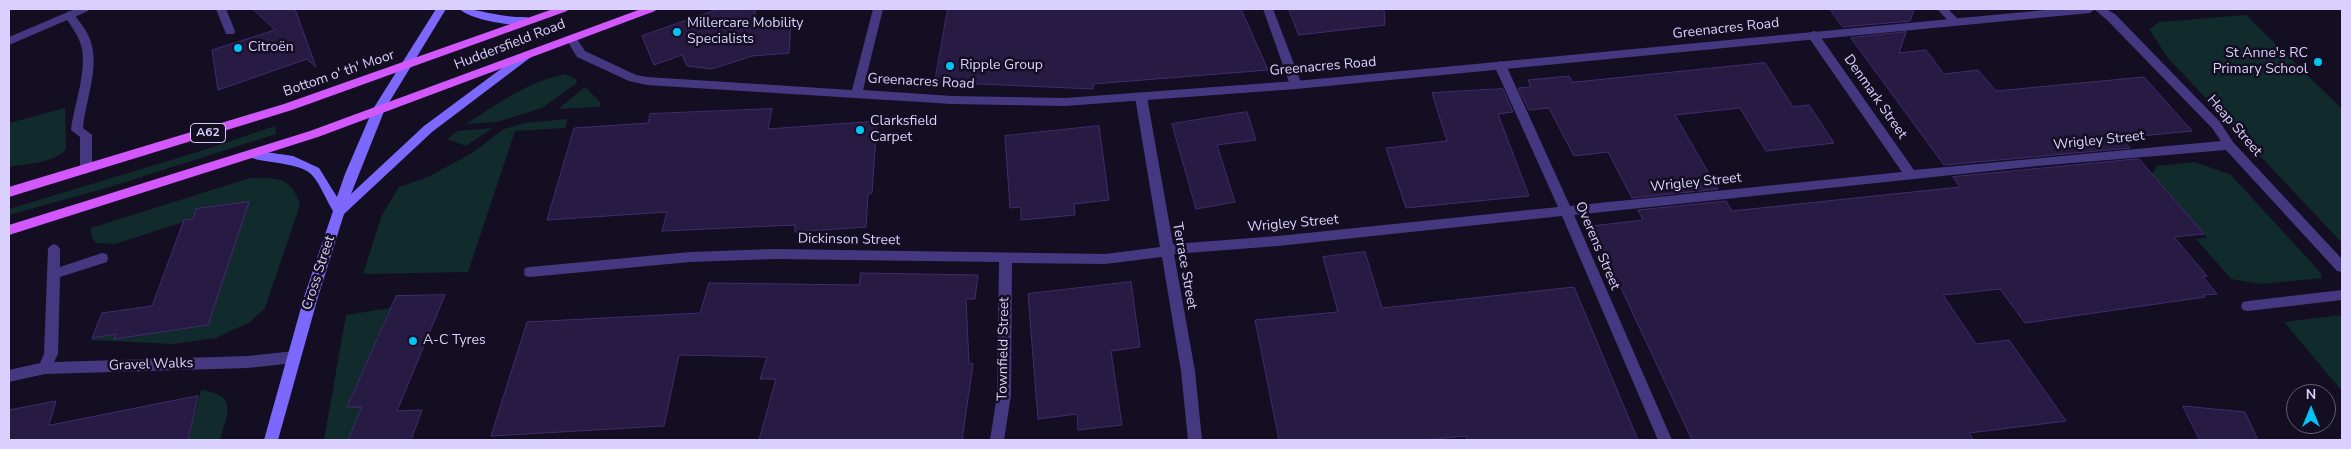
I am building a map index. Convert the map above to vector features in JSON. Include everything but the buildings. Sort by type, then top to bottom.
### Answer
[{"type":"main road","points":[[405,66],[441,9]]},
{"type":"main road","points":[[465,9],[479,16],[505,21],[529,21]]},
{"type":"main road","name":"Huddersfield Road","points":[[405,66],[563,9]]},
{"type":"main road","name":"Huddersfield Road","points":[[379,109],[525,57],[651,9]]},
{"type":"main road","points":[[252,154],[293,160],[315,171],[339,212],[428,129],[525,57]]},
{"type":"main road","name":"Bottom o' th' Moor","points":[[379,109],[405,66]]},
{"type":"main road","name":"Bottom o' th' Moor","points":[[9,192],[288,108],[405,66]]},
{"type":"main road","name":"A62","points":[[9,230],[314,134],[379,109]]},
{"type":"main road","name":"Cross Street","points":[[271,440],[294,357],[339,212],[354,168],[379,109]]},
{"type":"street","points":[[9,41],[84,9]]},
{"type":"street","points":[[221,9],[230,31]]},
{"type":"street","points":[[857,93],[878,9]]},
{"type":"street","points":[[1268,9],[1296,85]]},
{"type":"street","points":[[1942,9],[1956,22]]},
{"type":"street","name":"Greenacres Road","points":[[571,39],[581,54],[633,78],[1027,102],[1141,97],[1296,85],[2090,9]]},
{"type":"street","name":"Heap Street","points":[[2099,9],[2110,17],[2216,125],[2229,145],[2342,267]]},
{"type":"street","points":[[69,15],[80,26],[88,44],[90,65],[78,110],[77,123],[77,130],[86,135],[86,170]]},
{"type":"street","name":"Denmark Street","points":[[1813,35],[1911,176]]},
{"type":"street","name":"Overens Street","points":[[1500,65],[1566,211],[1665,440]]},
{"type":"street","name":"Terrace Street","points":[[1141,97],[1188,371],[1195,440]]},
{"type":"street","name":"Wrigley Street","points":[[1166,251],[1182,247],[1288,240],[2229,145]]},
{"type":"street","points":[[45,368],[52,354],[54,249]]},
{"type":"street","name":"Dickinson Street","points":[[530,272],[690,258],[775,254],[1105,260],[1166,251]]},
{"type":"street","name":"Townfield Street","points":[[997,440],[1001,425],[1006,365],[1006,257]]},
{"type":"street","points":[[54,274],[102,258]]},
{"type":"street","points":[[2248,306],[2342,295]]},
{"type":"street","name":"Gravel Walks","points":[[9,376],[45,368],[248,362],[294,357]]},
{"type":"green space","points":[[2246,15],[2342,109],[2342,243],[2168,58],[2149,29],[2159,22]]},
{"type":"green space","points":[[565,74],[576,79],[577,83],[542,108],[497,122],[466,124],[525,88]]},
{"type":"green space","points":[[585,87],[601,103],[599,107],[558,109]]},
{"type":"green space","points":[[65,108],[66,149],[61,154],[47,160],[9,167],[9,123]]},
{"type":"green space","points":[[568,119],[565,128],[515,131],[468,272],[363,274],[382,215],[399,187],[428,177],[472,153],[504,129],[525,123]]},
{"type":"green space","points":[[275,126],[276,134],[110,187],[9,215],[9,209],[201,151]]},
{"type":"green space","points":[[493,128],[466,146],[447,139],[458,131]]},
{"type":"green space","points":[[2195,162],[2231,175],[2321,273],[2321,278],[2261,284],[2231,279],[2196,239],[2207,238],[2152,174],[2157,166]]},
{"type":"green space","points":[[250,178],[276,179],[288,184],[300,205],[265,308],[250,322],[216,338],[173,344],[91,340],[92,338],[116,334],[115,339],[208,325],[248,203],[197,209],[193,219],[115,244],[96,243],[92,237],[91,228]]},
{"type":"green space","points":[[390,308],[347,406],[362,407],[348,440],[324,440],[346,315]]},
{"type":"green space","points":[[2342,315],[2342,391],[2284,322]]},
{"type":"green space","points":[[201,390],[213,392],[221,396],[225,401],[227,407],[226,422],[220,440],[188,440]]},
{"type":"place","name":"Millercare Mobility Specialists","points":[[677,32]]},
{"type":"place","name":"Citroën","points":[[238,48]]},
{"type":"place","name":"St Anne's RC Primary School","points":[[2318,62]]},
{"type":"place","name":"Ripple Group","points":[[950,66]]},
{"type":"place","name":"Clarksfield Carpet","points":[[860,130]]},
{"type":"place","name":"A-C Tyres","points":[[413,341]]}]
